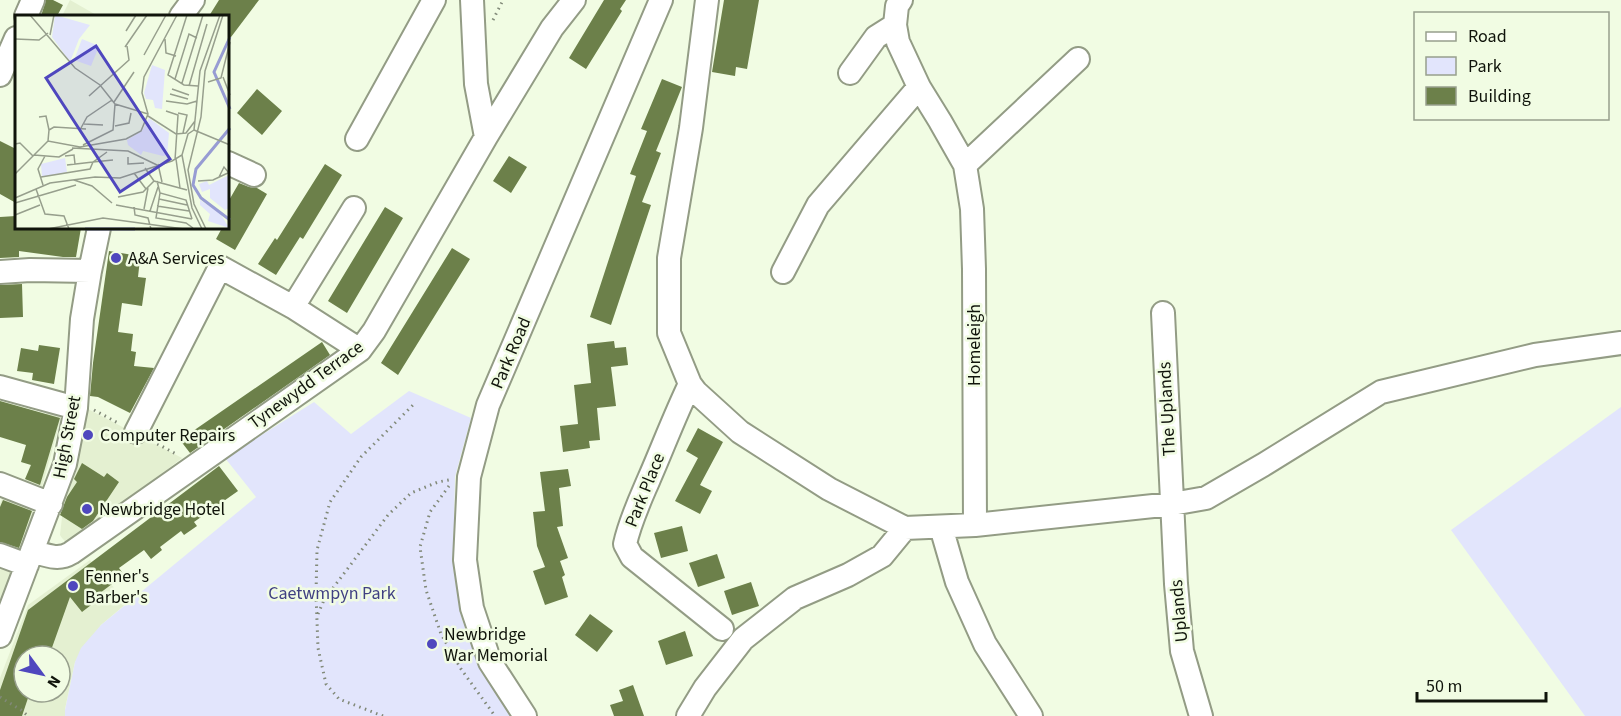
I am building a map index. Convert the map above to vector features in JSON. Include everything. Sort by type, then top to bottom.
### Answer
[{"type":"street","points":[[26,15],[33,0]]},
{"type":"street","points":[[182,15],[193,0]]},
{"type":"street","points":[[357,139],[434,0]]},
{"type":"street","points":[[472,0],[476,84],[486,137]]},
{"type":"street","name":"Tynewydd Terrace","points":[[0,555],[58,558],[71,553],[360,350],[374,331],[552,28],[574,0]]},
{"type":"street","name":"Park Road","points":[[525,716],[490,662],[472,608],[465,560],[468,477],[488,405],[662,0]]},
{"type":"street","points":[[707,0],[691,128],[669,258],[669,333],[690,384],[740,432],[829,489],[905,528],[975,525],[1172,504],[1206,498],[1381,392],[1535,355],[1621,343]]},
{"type":"street","name":"Homeleigh","points":[[901,0],[897,6],[895,25],[898,42],[919,87],[965,165],[972,209],[975,525]]},
{"type":"street","points":[[850,73],[876,37],[895,25]]},
{"type":"street","points":[[0,75],[15,43]]},
{"type":"street","points":[[965,165],[1078,59]]},
{"type":"street","points":[[783,272],[818,205],[919,87]]},
{"type":"street","points":[[230,164],[254,175]]},
{"type":"street","points":[[293,307],[354,208]]},
{"type":"street","name":"High Street","points":[[0,636],[65,464],[76,408],[82,319],[99,230]]},
{"type":"street","points":[[136,432],[220,267],[293,307],[360,350]]},
{"type":"street","points":[[0,272],[90,271]]},
{"type":"street","name":"The Uplands","points":[[1162,314],[1172,504]]},
{"type":"street","name":"Park Place","points":[[690,384],[636,506],[625,544],[632,557],[722,629]]},
{"type":"street","points":[[0,387],[76,408]]},
{"type":"street","points":[[0,484],[51,504]]},
{"type":"street","name":"Uplands","points":[[1172,504],[1182,651],[1201,716]]},
{"type":"street","points":[[941,526],[957,582],[985,644],[1031,716]]},
{"type":"street","points":[[688,716],[705,688],[743,639],[795,598],[848,575],[882,556],[905,528]]},
{"type":"path","points":[[383,716],[339,699],[326,684],[318,648],[317,550],[330,502],[361,457],[413,405]]},
{"type":"path","points":[[316,617],[324,600],[388,515],[411,493],[438,482],[453,479],[430,512],[420,547],[426,590],[441,634],[461,669],[495,716]]},
{"type":"path","points":[[0,697],[28,716]]},
{"type":"shaded area","points":[[70,0],[96,15],[62,15]]},
{"type":"shaded area","points":[[88,409],[182,458],[72,543],[67,543],[60,535],[65,491]]},
{"type":"shaded area","points":[[47,410],[62,415],[28,537],[0,612],[0,504],[8,483],[23,488]]},
{"type":"shaded area","points":[[90,560],[127,603],[101,625],[75,662],[72,676],[72,644],[13,644],[28,605]]},
{"type":"shaded area","points":[[12,647],[12,704],[66,704],[65,716],[0,716],[0,678]]},
{"type":"green space","name":"Caetwmpyn Park","points":[[409,391],[471,418],[455,477],[453,567],[462,620],[483,668],[517,716],[65,716],[66,704],[72,704],[72,676],[75,662],[81,648],[101,625],[256,497],[225,458],[314,402],[351,434]]},
{"type":"green space","points":[[1621,407],[1621,716],[1585,716],[1451,530]]},
{"type":"building","points":[[46,0],[53,0],[63,5],[58,15],[41,15]]},
{"type":"building","points":[[219,0],[259,0],[230,38],[230,15],[210,15]]},
{"type":"building","points":[[604,0],[626,0],[620,9],[622,11],[586,69],[569,58]]},
{"type":"building","points":[[724,0],[759,0],[747,69],[736,67],[735,76],[712,72]]},
{"type":"building","points":[[662,79],[682,87],[656,151],[661,153],[642,202],[651,205],[611,325],[590,317],[636,176],[630,174],[647,131],[641,129]]},
{"type":"building","points":[[257,89],[282,111],[262,135],[237,113]]},
{"type":"building","points":[[0,141],[15,148],[15,202],[0,194]]},
{"type":"building","points":[[509,156],[527,167],[511,193],[493,181]]},
{"type":"building","points":[[325,164],[342,175],[303,239],[300,237],[276,275],[258,264],[275,238],[277,240]]},
{"type":"building","points":[[239,183],[257,188],[267,194],[235,250],[216,239],[221,230],[230,230],[230,199]]},
{"type":"building","points":[[385,207],[403,218],[347,313],[328,301]]},
{"type":"building","points":[[15,216],[15,230],[81,230],[76,257],[19,251],[19,257],[0,258],[0,217]]},
{"type":"building","points":[[452,248],[470,259],[398,375],[381,363]]},
{"type":"building","points":[[109,251],[133,255],[133,258],[140,259],[138,277],[146,278],[142,306],[122,303],[118,332],[133,334],[131,351],[136,352],[134,366],[154,368],[130,413],[98,397],[90,396]]},
{"type":"building","points":[[22,284],[23,317],[0,318],[0,285]]},
{"type":"building","points":[[614,341],[615,348],[626,347],[628,365],[611,367],[616,406],[597,408],[600,440],[589,441],[590,448],[563,452],[560,426],[578,424],[574,385],[591,383],[587,344]]},
{"type":"building","points":[[322,342],[330,355],[190,453],[180,440]]},
{"type":"building","points":[[39,345],[60,348],[54,384],[32,380],[33,373],[17,371],[21,348],[38,351]]},
{"type":"building","points":[[0,401],[60,418],[40,485],[25,479],[31,465],[21,462],[26,445],[0,437]]},
{"type":"building","points":[[698,428],[723,442],[700,485],[712,491],[700,514],[675,501],[698,458],[686,451]]},
{"type":"building","points":[[82,463],[104,477],[107,473],[119,482],[93,521],[82,529],[60,515],[67,497],[77,482],[74,479]]},
{"type":"building","points":[[219,466],[238,491],[194,522],[197,526],[184,535],[181,531],[160,547],[162,550],[151,559],[144,550],[119,568],[124,575],[92,599],[95,602],[82,612],[70,597],[53,644],[16,644],[28,610]]},
{"type":"building","points":[[568,469],[571,486],[559,488],[563,526],[557,527],[568,558],[560,561],[565,575],[562,577],[568,597],[545,605],[533,571],[545,567],[537,546],[533,512],[545,511],[540,472]]},
{"type":"building","points":[[3,500],[32,511],[19,548],[0,542],[0,507]]},
{"type":"building","points":[[682,526],[688,551],[661,558],[654,533]]},
{"type":"building","points":[[717,554],[725,578],[698,587],[689,563]]},
{"type":"building","points":[[751,582],[759,606],[732,615],[724,591]]},
{"type":"building","points":[[590,614],[613,631],[597,652],[575,635]]},
{"type":"building","points":[[685,631],[693,656],[666,665],[658,641]]},
{"type":"building","points":[[12,656],[12,704],[26,704],[22,716],[0,716],[0,690]]},
{"type":"building","points":[[633,685],[644,716],[614,716],[610,705],[623,701],[619,690]]},
{"type":"place","name":"A&A Services","points":[[116,258]]},
{"type":"place","name":"Computer Repairs","points":[[88,435]]},
{"type":"place","name":"Newbridge Hotel","points":[[87,509]]},
{"type":"place","name":"Fenner's Barber's","points":[[73,586]]},
{"type":"place","name":"Newbridge War Memorial","points":[[432,644]]}]
